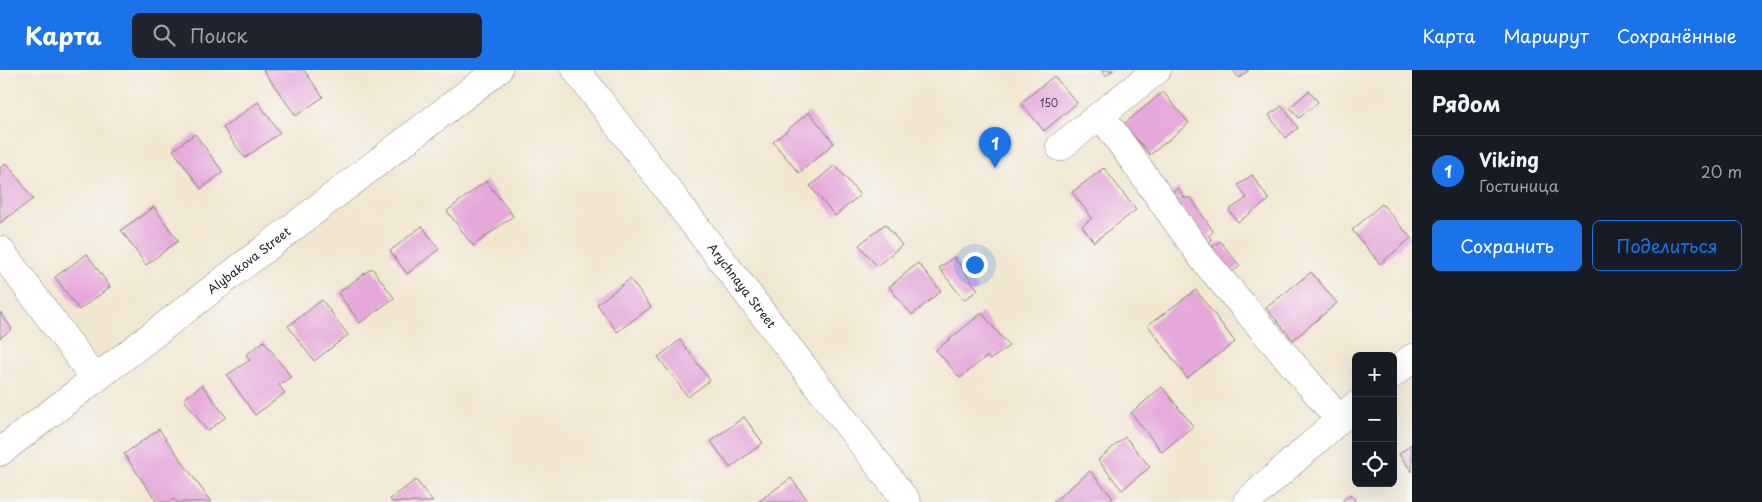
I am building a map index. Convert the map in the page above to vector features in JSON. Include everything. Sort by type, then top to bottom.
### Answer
[{"type":"street","name":"Alybakova Street","points":[[0,452],[498,70]]},
{"type":"street","name":"Arychnaya Street","points":[[576,70],[907,502]]},
{"type":"street","points":[[1060,147],[1157,70]]},
{"type":"street","points":[[1101,115],[1204,260],[1347,412],[1247,502]]},
{"type":"street","points":[[0,250],[95,379]]},
{"type":"street","points":[[1397,371],[1412,358]]},
{"type":"building","points":[[263,70],[304,70],[323,97],[296,116]]},
{"type":"building","points":[[1101,70],[1113,70],[1106,76]]},
{"type":"building","points":[[1233,70],[1249,70],[1239,78]]},
{"type":"building","points":[[1054,76],[1077,103],[1044,131],[1021,103]]},
{"type":"building","points":[[1309,91],[1318,102],[1299,118],[1290,107]]},
{"type":"building","points":[[1163,92],[1189,123],[1150,155],[1124,124]]},
{"type":"building","points":[[258,102],[280,133],[245,158],[223,128]]},
{"type":"building","points":[[1282,106],[1298,128],[1285,138],[1269,115]]},
{"type":"building","points":[[809,112],[834,143],[799,173],[773,142]]},
{"type":"building","points":[[195,134],[223,172],[201,189],[173,150]]},
{"type":"building","points":[[7,163],[33,199],[0,223],[0,168]]},
{"type":"building","points":[[835,165],[860,195],[835,216],[810,186]]},
{"type":"building","points":[[1104,168],[1136,210],[1094,242],[1082,226],[1092,218],[1072,192]]},
{"type":"building","points":[[1252,175],[1269,200],[1238,222],[1229,210],[1247,198],[1238,185]]},
{"type":"building","points":[[486,181],[513,216],[473,246],[447,211]]},
{"type":"building","points":[[1178,188],[1185,198],[1191,198],[1213,231],[1209,236],[1212,240],[1201,248],[1164,198]]},
{"type":"building","points":[[1382,204],[1411,238],[1380,264],[1352,230]]},
{"type":"building","points":[[154,207],[178,241],[146,265],[121,230]]},
{"type":"building","points":[[885,224],[902,245],[877,266],[859,245]]},
{"type":"building","points":[[422,226],[439,249],[407,274],[390,251]]},
{"type":"building","points":[[1220,241],[1240,266],[1226,277],[1206,252]]},
{"type":"building","points":[[87,254],[110,287],[79,310],[55,277]]},
{"type":"building","points":[[954,257],[978,290],[964,300],[939,268]]},
{"type":"building","points":[[918,263],[941,291],[912,315],[889,287]]},
{"type":"building","points":[[372,268],[394,298],[360,323],[338,293]]},
{"type":"building","points":[[1311,272],[1337,303],[1293,340],[1266,308]]},
{"type":"building","points":[[630,279],[651,307],[617,332],[597,304]]},
{"type":"building","points":[[1196,290],[1235,342],[1187,378],[1148,325]]},
{"type":"building","points":[[322,300],[348,335],[314,361],[288,326]]},
{"type":"building","points":[[0,312],[12,329],[0,338]]},
{"type":"building","points":[[982,313],[1009,346],[990,360],[987,356],[960,378],[936,350]]},
{"type":"building","points":[[680,340],[710,380],[688,397],[658,357]]},
{"type":"building","points":[[264,341],[291,377],[279,385],[285,393],[255,415],[227,375],[250,360],[246,355]]},
{"type":"building","points":[[202,385],[226,417],[207,431],[184,399]]},
{"type":"building","points":[[1162,387],[1193,426],[1162,452],[1131,413]]},
{"type":"building","points":[[744,417],[763,443],[730,468],[711,441]]},
{"type":"building","points":[[159,429],[211,502],[176,502],[174,499],[169,502],[157,502],[124,454]]},
{"type":"building","points":[[1125,437],[1150,467],[1122,490],[1098,460]]},
{"type":"building","points":[[1412,444],[1412,472],[1399,454]]},
{"type":"building","points":[[1090,471],[1113,498],[1108,502],[1053,502]]},
{"type":"building","points":[[791,478],[809,502],[758,502]]},
{"type":"building","points":[[416,480],[433,502],[392,502],[390,499]]},
{"type":"building","points":[[1351,494],[1356,502],[1341,502]]},
{"type":"place","name":"Viking","points":[[995,168]]}]
